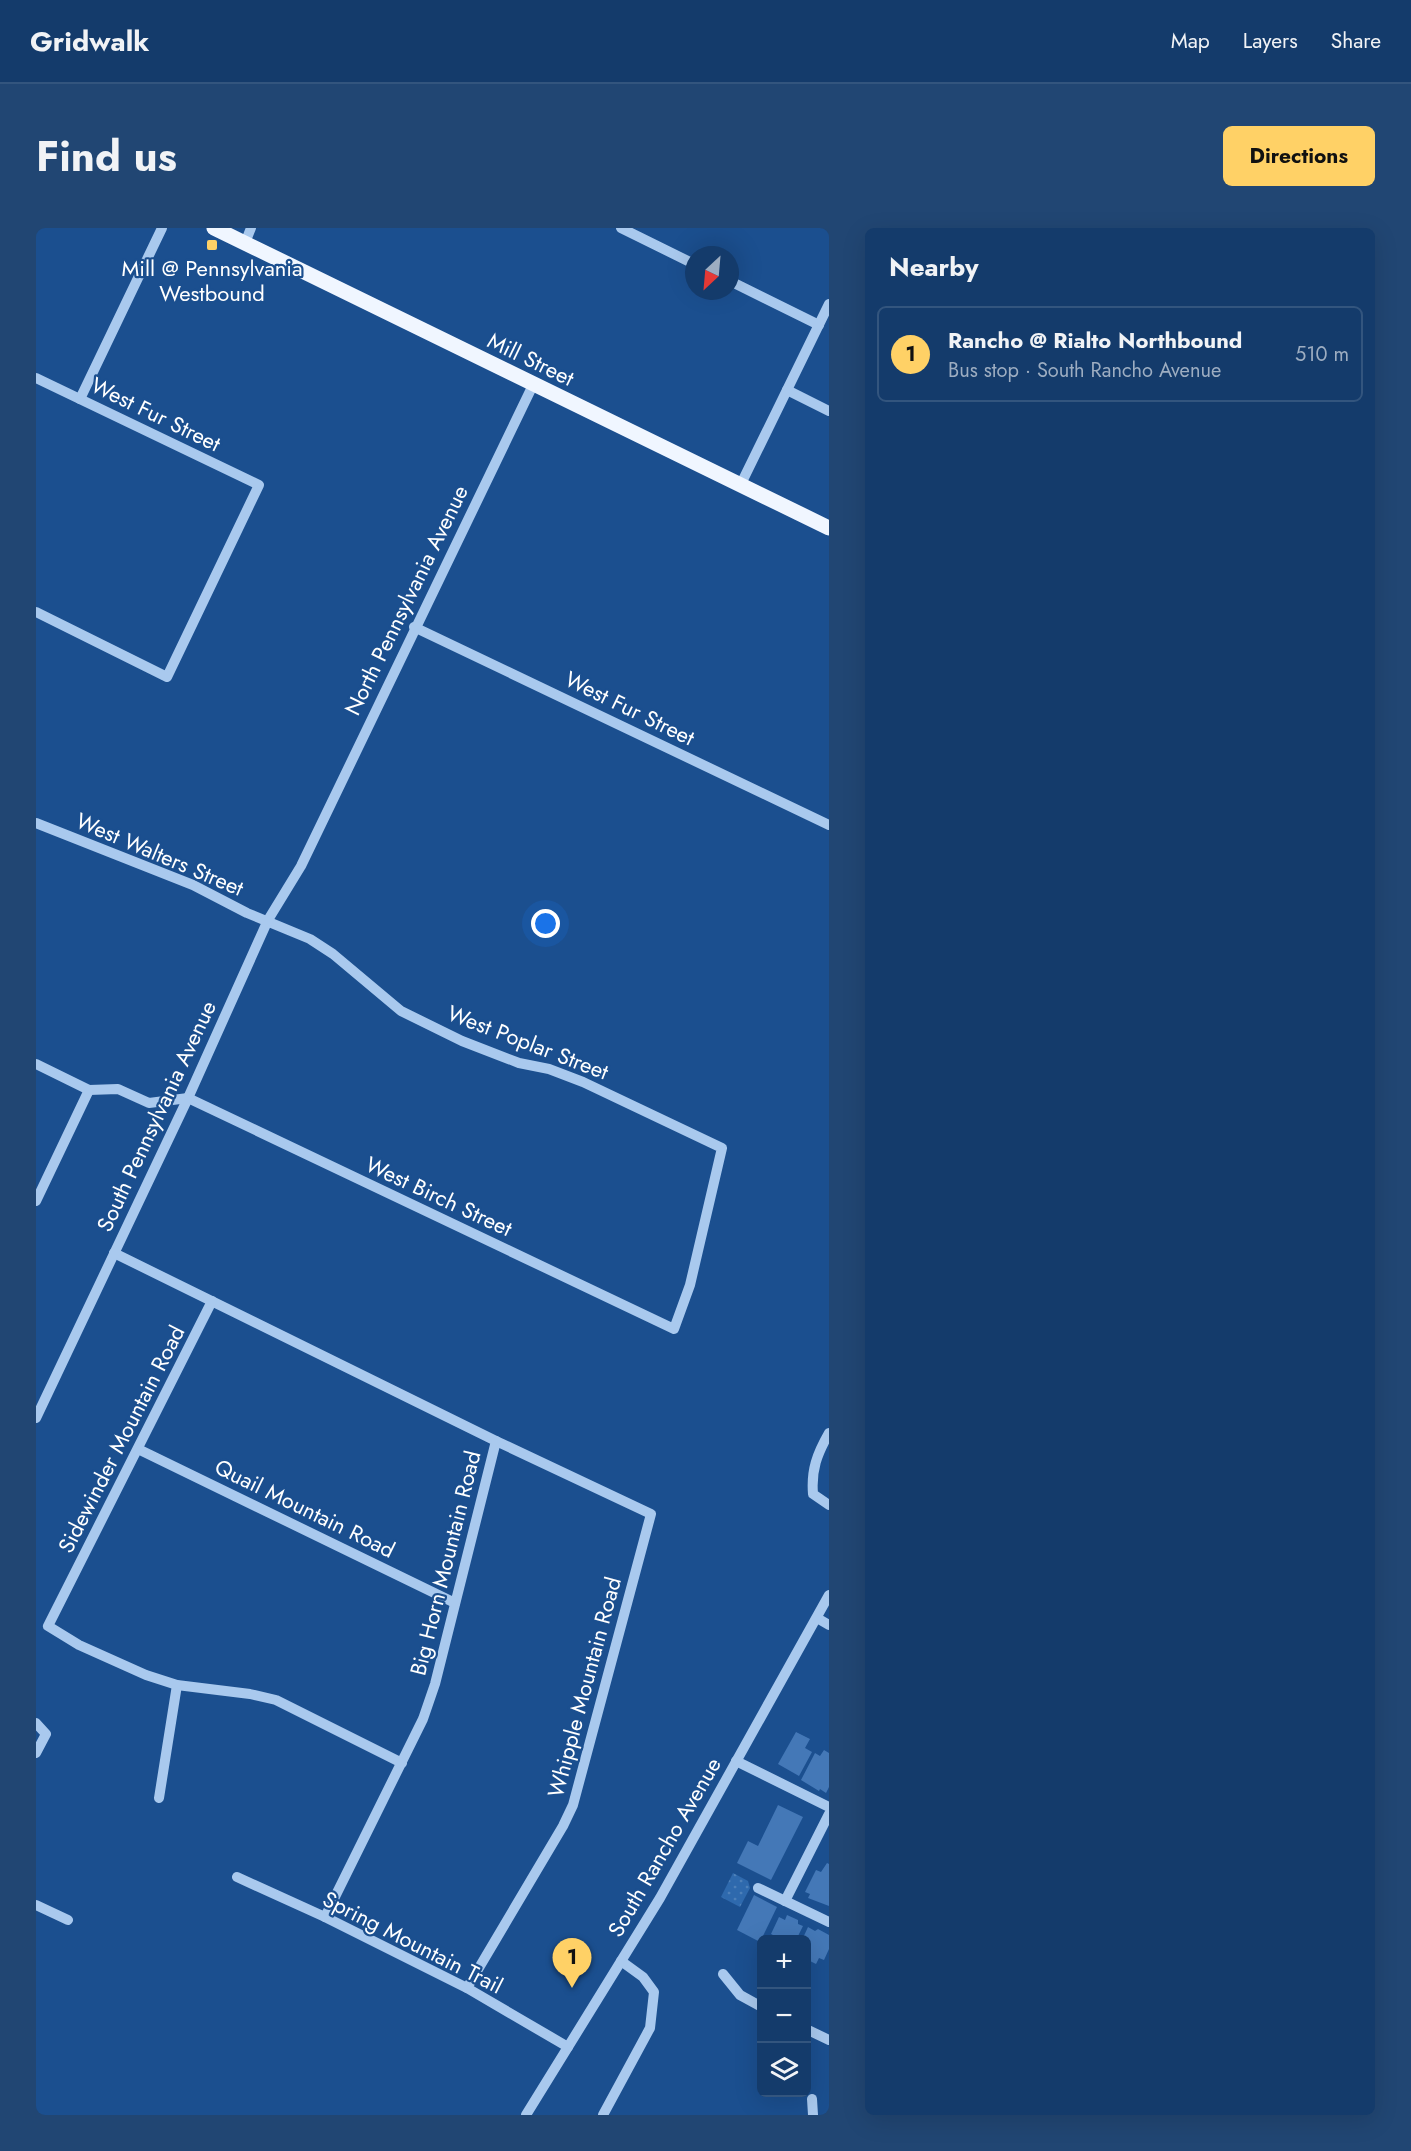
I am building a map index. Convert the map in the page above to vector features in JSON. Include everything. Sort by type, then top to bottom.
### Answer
[{"type":"main road","name":"Mill Street","points":[[214,228],[829,528]]},
{"type":"street","points":[[80,399],[162,228]]},
{"type":"street","points":[[245,243],[250,228]]},
{"type":"street","points":[[621,228],[685,260]]},
{"type":"street","points":[[739,285],[819,325]]},
{"type":"street","points":[[740,486],[829,304]]},
{"type":"street","name":"West Fur Street","points":[[36,378],[259,485],[167,677],[36,612]]},
{"type":"street","name":"North Pennsylvania Avenue","points":[[316,834],[533,384]]},
{"type":"street","points":[[787,390],[829,411]]},
{"type":"street","name":"West Fur Street","points":[[414,627],[829,825]]},
{"type":"street","name":"West Walters Street","points":[[36,823],[193,885],[247,913],[268,920]]},
{"type":"street","name":"South Pennsylvania Avenue","points":[[36,1418],[188,1098],[268,920],[316,834]]},
{"type":"street","name":"West Poplar Street","points":[[268,920],[310,939],[333,954],[401,1011],[493,1054],[519,1063],[549,1069],[583,1082],[722,1148],[690,1285],[674,1329]]},
{"type":"street","points":[[36,1064],[89,1090],[118,1089],[149,1103],[188,1098]]},
{"type":"street","points":[[36,1199],[89,1090]]},
{"type":"street","name":"West Birch Street","points":[[188,1098],[674,1329]]},
{"type":"street","name":"Big Horn Mountain Road","points":[[114,1253],[496,1441],[435,1684],[423,1719],[325,1917]]},
{"type":"street","name":"Sidewinder Mountain Road","points":[[177,1685],[106,1658],[48,1626],[212,1301]]},
{"type":"street","points":[[829,1433],[818,1452],[812,1474],[813,1494],[829,1505]]},
{"type":"street","name":"Whipple Mountain Road","points":[[467,1988],[563,1826],[573,1805],[651,1514],[496,1441]]},
{"type":"street","name":"Quail Mountain Road","points":[[138,1449],[455,1603]]},
{"type":"street","name":"South Rancho Avenue","points":[[526,2115],[660,1898],[829,1595]]},
{"type":"street","points":[[816,1618],[829,1625]]},
{"type":"street","points":[[159,1798],[177,1685],[250,1694],[276,1700],[402,1763]]},
{"type":"street","points":[[36,1723],[46,1734],[36,1753]]},
{"type":"street","points":[[736,1761],[829,1807]]},
{"type":"street","points":[[785,1901],[829,1814]]},
{"type":"street","name":"Spring Mountain Trail","points":[[237,1877],[325,1917],[467,1988],[568,2047]]},
{"type":"street","points":[[758,1888],[829,1922]]},
{"type":"street","points":[[36,1905],[68,1920]]},
{"type":"street","points":[[603,2115],[650,2028],[654,1992],[643,1977],[621,1961]]},
{"type":"street","points":[[723,1974],[740,1995],[757,2004]]},
{"type":"street","points":[[811,2031],[829,2040]]},
{"type":"street","points":[[812,2099],[813,2115]]},
{"type":"shaded area","points":[[733,1873],[748,1881],[750,1888],[740,1907],[721,1897]]},
{"type":"building","points":[[796,1732],[810,1739],[805,1748],[812,1752],[799,1776],[778,1764]]},
{"type":"building","points":[[824,1750],[829,1753],[829,1787],[826,1793],[801,1780],[815,1753],[820,1756]]},
{"type":"building","points":[[778,1805],[803,1817],[771,1880],[737,1863],[748,1841],[758,1846]]},
{"type":"building","points":[[827,1863],[829,1864],[829,1906],[808,1898],[810,1894],[805,1892],[816,1870],[821,1872]]},
{"type":"building","points":[[754,1895],[777,1907],[763,1935],[757,1935],[757,1940],[737,1930]]},
{"type":"building","points":[[787,1915],[798,1920],[798,1924],[803,1926],[798,1935],[771,1934],[779,1917],[785,1920]]},
{"type":"building","points":[[808,1927],[829,1935],[829,1949],[824,1960],[819,1958],[816,1964],[811,1962],[811,1935],[804,1935]]},
{"type":"place","name":"Mill @ Pennsylvania Westbound","points":[[212,245]]},
{"type":"place","name":"Rancho @ Rialto Northbound","points":[[572,1988]]}]
